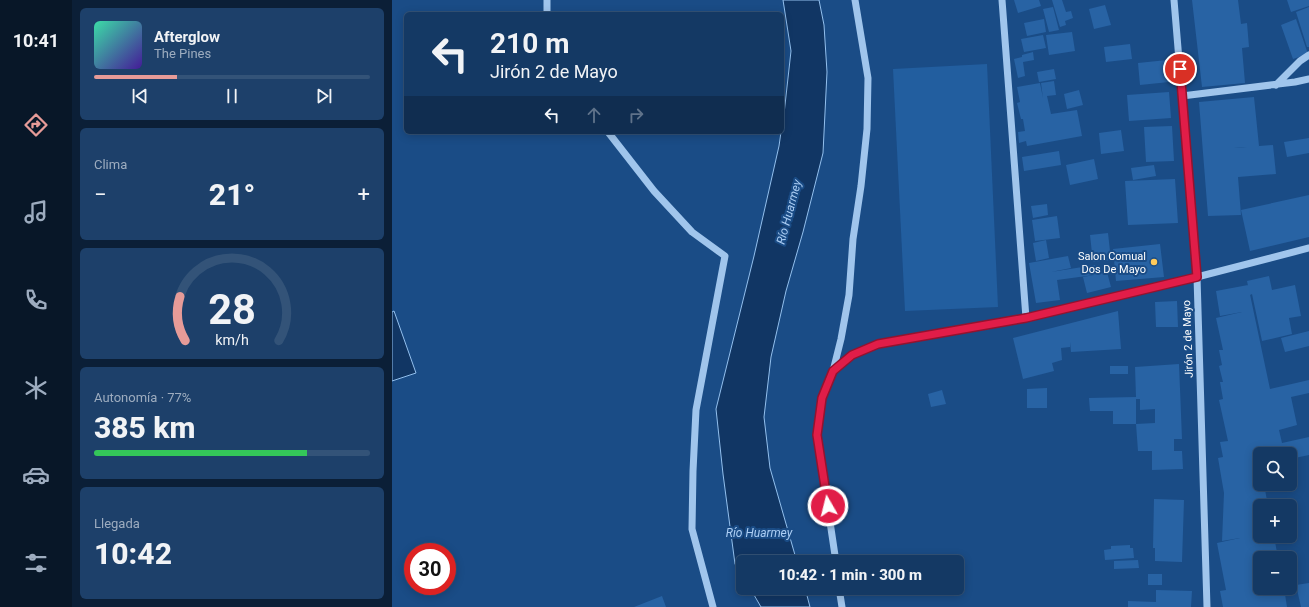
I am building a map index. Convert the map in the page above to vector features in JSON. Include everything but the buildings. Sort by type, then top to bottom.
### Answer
[{"type":"street","points":[[547,0],[547,12]]},
{"type":"street","points":[[835,555],[817,435],[822,398],[833,371],[841,339],[849,295],[853,239],[861,186],[867,129],[868,78],[855,0]]},
{"type":"street","points":[[1002,0],[1026,318]]},
{"type":"street","name":"Jirón 2 de Mayo","points":[[1174,0],[1197,277],[1207,607]]},
{"type":"street","points":[[1276,85],[1300,61],[1309,55]]},
{"type":"street","points":[[1182,96],[1276,85],[1309,79]]},
{"type":"street","points":[[610,134],[654,191],[686,226],[726,256],[696,410],[693,470],[692,529],[713,607]]},
{"type":"street","points":[[833,371],[852,355],[878,344],[1026,318],[1197,277],[1309,248]]},
{"type":"street","points":[[840,595],[842,607]]},
{"type":"shaded area","points":[[987,64],[998,307],[905,311],[893,69]]},
{"type":"water","name":"Río Huarmey","points":[[783,0],[819,0],[824,25],[827,72],[823,153],[786,291],[771,357],[764,417],[770,468],[795,555],[736,555],[736,566],[723,474],[716,409],[754,256],[781,134],[784,134],[784,114],[791,51]]},
{"type":"water","points":[[394,311],[416,373],[392,381],[392,312]]},
{"type":"water","points":[[754,595],[807,595],[810,607],[761,607]]},
{"type":"place","name":"Salon Comual Dos De Mayo","points":[[1154,262]]},
{"type":"route","points":[[828,506],[817,435],[822,398],[833,371],[852,355],[878,344],[1026,318],[1197,277],[1180,69]]}]
